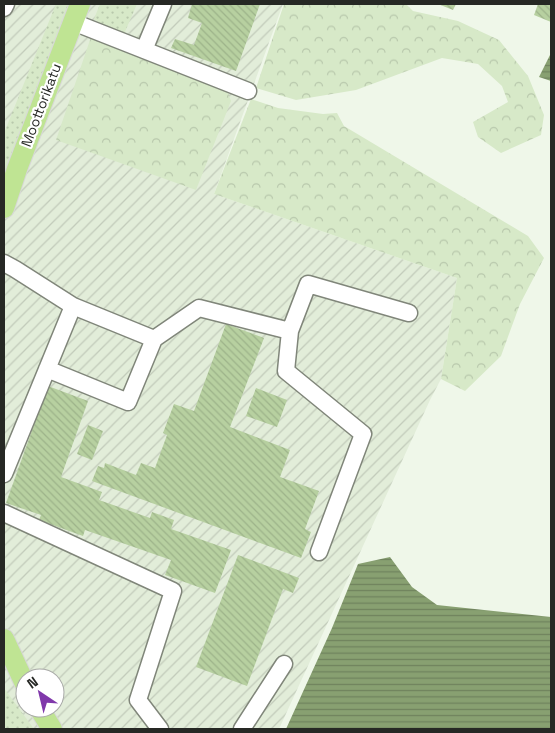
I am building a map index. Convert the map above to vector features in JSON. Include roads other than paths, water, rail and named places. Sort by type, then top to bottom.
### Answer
[{"type":"main road","name":"Moottorikatu","points":[[4,208],[80,4]]},
{"type":"main road","points":[[4,639],[18,668]]},
{"type":"main road","points":[[45,718],[52,729]]},
{"type":"street","points":[[4,8],[6,4]]},
{"type":"street","points":[[144,50],[163,4]]},
{"type":"street","points":[[73,22],[248,91]]},
{"type":"street","points":[[4,263],[15,268],[73,306],[154,338]]},
{"type":"street","points":[[320,552],[363,434],[286,371],[290,331],[308,284],[408,313]]},
{"type":"street","points":[[4,474],[73,306]]},
{"type":"street","points":[[47,369],[128,402],[154,338],[199,308],[290,331]]},
{"type":"street","points":[[4,513],[173,591],[138,700],[160,729]]},
{"type":"street","points":[[242,729],[284,664]]}]
